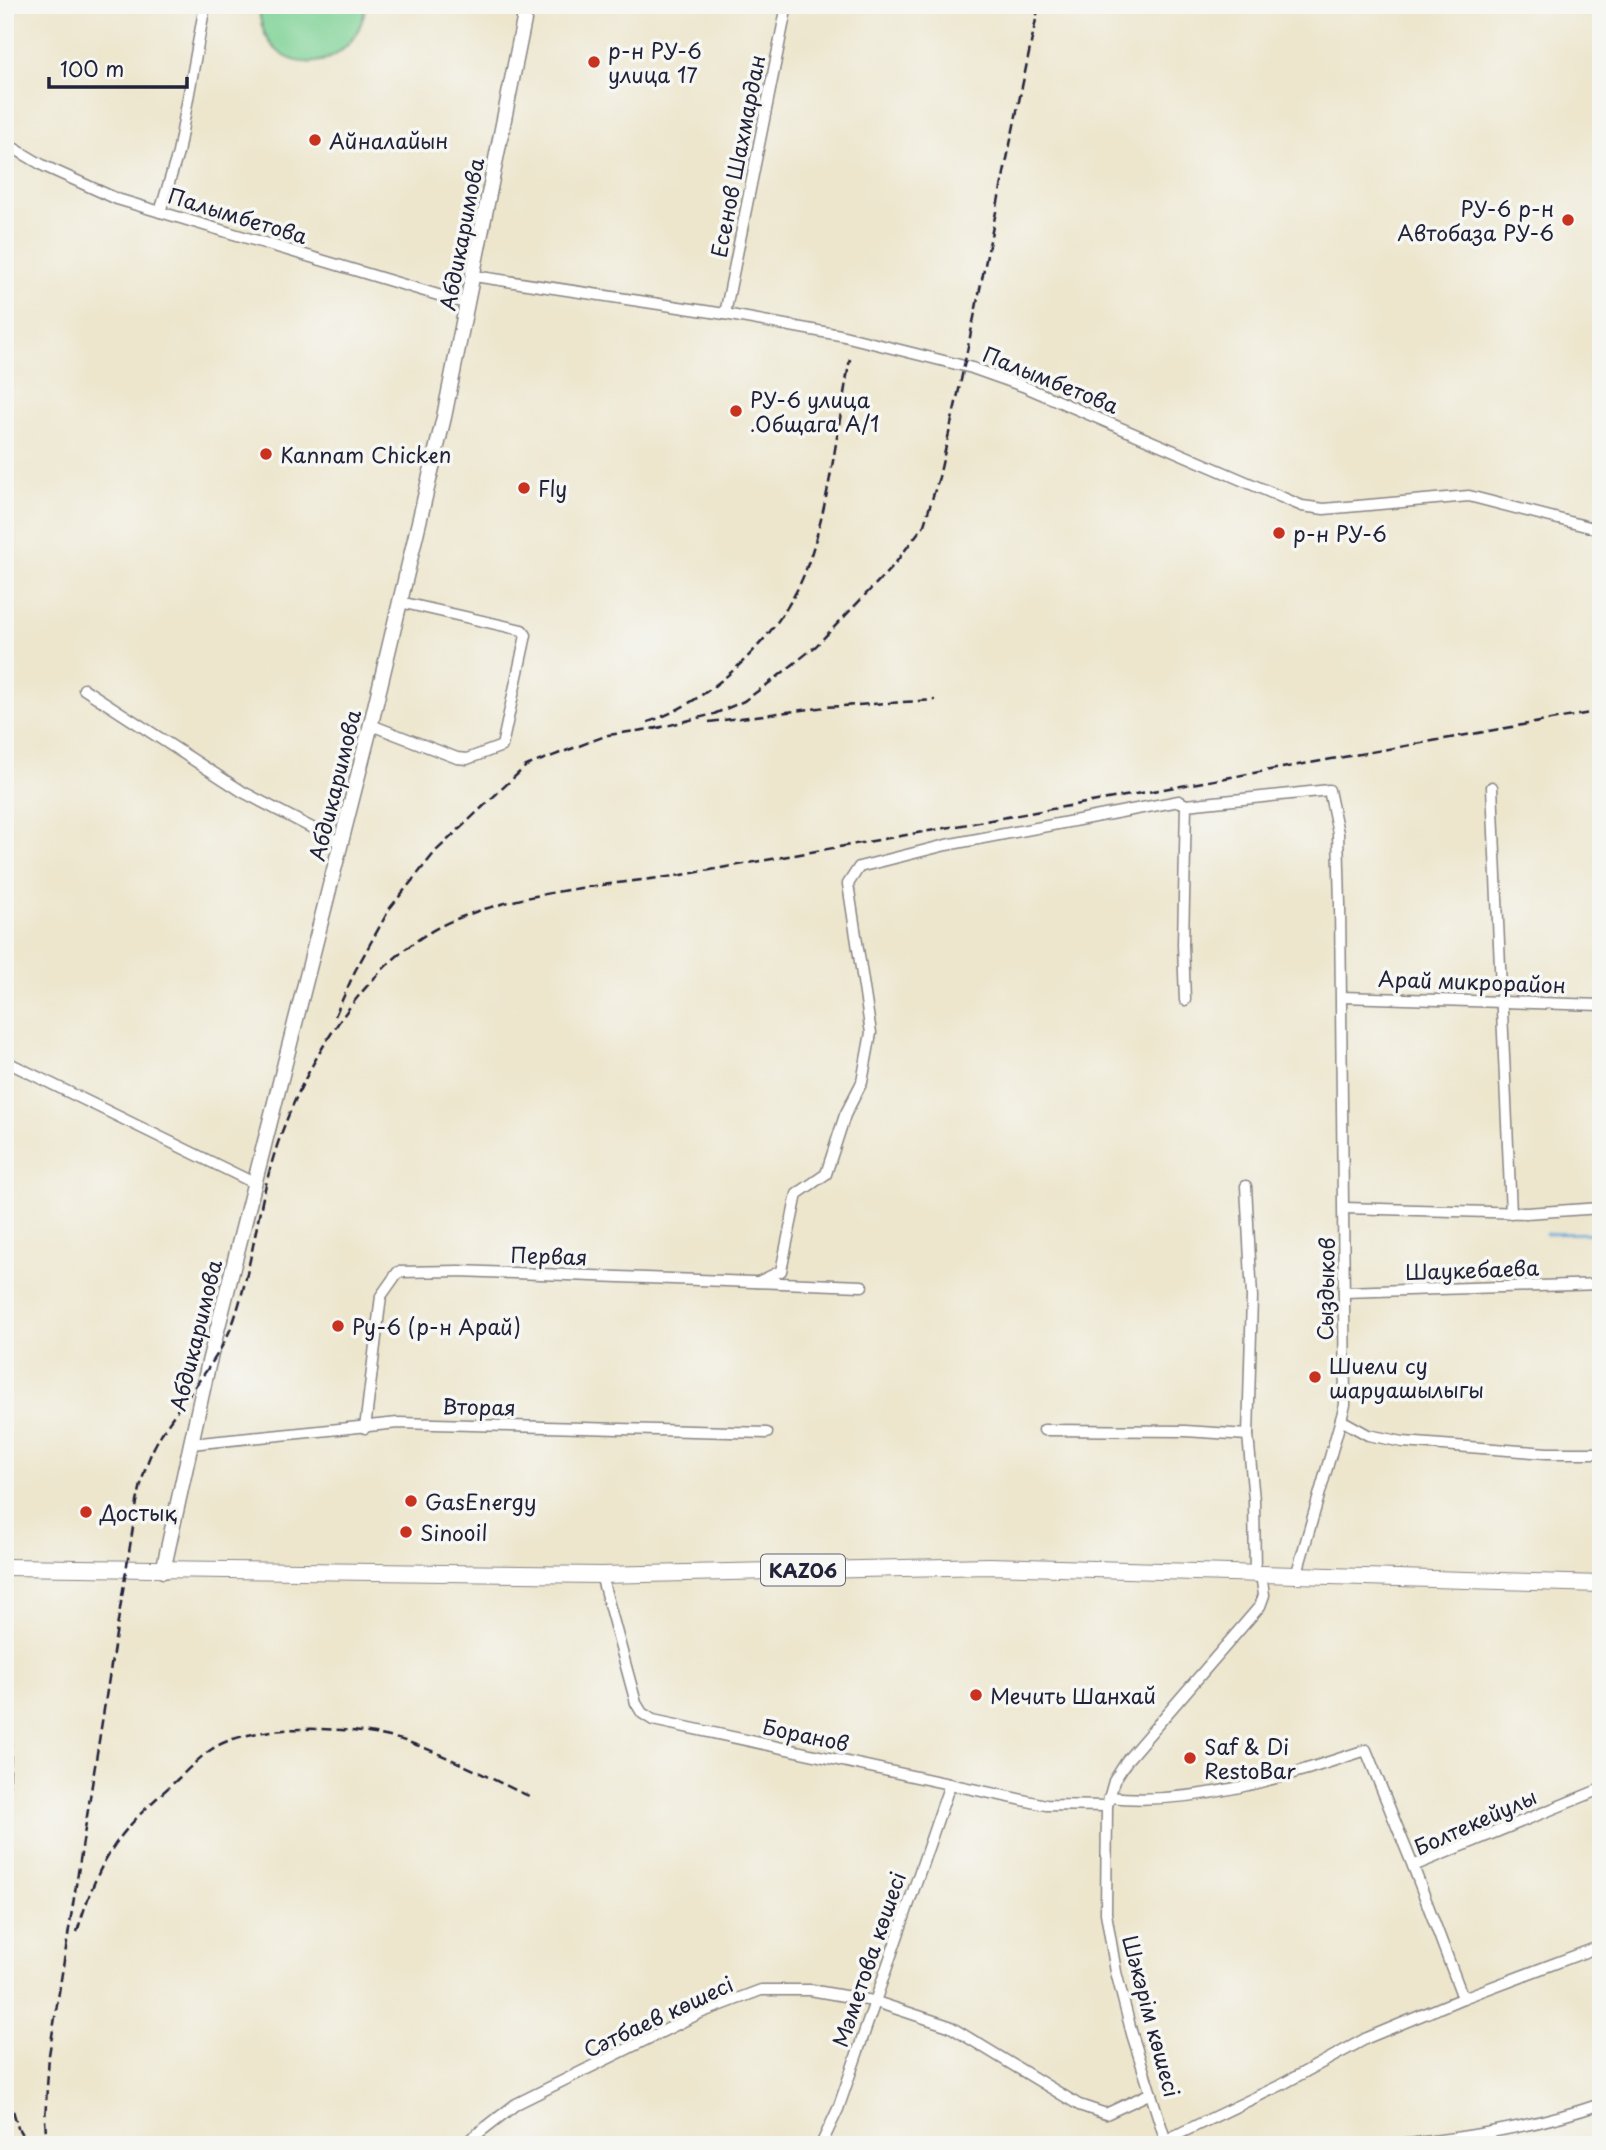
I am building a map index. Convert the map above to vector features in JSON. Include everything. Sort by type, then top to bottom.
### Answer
[{"type":"main road","name":"Абдикаримова","points":[[163,1571],[254,1182],[400,602],[474,276],[527,5]]},
{"type":"main road","name":"KАZ06","points":[[5,1567],[601,1575],[989,1566],[1601,1584]]},
{"type":"street","points":[[160,212],[178,153],[205,5]]},
{"type":"street","name":"Есенов Шахмардан","points":[[725,314],[787,5]]},
{"type":"street","name":"Палымбетова","points":[[5,143],[56,172],[117,199],[468,304]]},
{"type":"street","name":"Палымбетова","points":[[474,276],[725,314],[840,335],[972,368],[1023,386],[1302,506],[1324,509],[1469,496],[1601,530]]},
{"type":"street","points":[[371,725],[457,758],[467,759],[502,746],[526,635],[522,630],[400,602]]},
{"type":"street","points":[[84,689],[243,792],[341,843]]},
{"type":"street","points":[[1492,788],[1499,1002],[1511,1213]]},
{"type":"street","name":"Сыздыков","points":[[1186,804],[1329,790],[1338,832],[1345,1405],[1296,1576]]},
{"type":"street","points":[[758,1282],[781,1271],[797,1194],[825,1174],[845,1115],[862,1082],[871,1033],[848,884],[859,867],[1046,825],[1179,801],[1186,804],[1182,944],[1185,1000]]},
{"type":"street","name":"Арай микрорайон","points":[[1342,997],[1412,997],[1601,1005]]},
{"type":"street","points":[[5,1061],[254,1182]]},
{"type":"street","name":"Шәкәрім көшесі","points":[[1167,2142],[1116,1972],[1106,1913],[1108,1801],[1128,1759],[1260,1606],[1264,1595],[1258,1574],[1248,1435],[1252,1297],[1247,1186]]},
{"type":"street","points":[[1344,1208],[1511,1213],[1601,1208]]},
{"type":"street","name":"Первая","points":[[365,1428],[381,1296],[398,1272],[459,1271],[862,1286]]},
{"type":"street","name":"Шаукебаева","points":[[1344,1292],[1601,1284]]},
{"type":"street","points":[[1341,1420],[1368,1435],[1403,1442],[1547,1453],[1601,1453]]},
{"type":"street","name":"Вторая","points":[[191,1444],[398,1423],[767,1433]]},
{"type":"street","points":[[1044,1430],[1199,1431],[1248,1435]]},
{"type":"street","name":"Боранов","points":[[601,1575],[636,1703],[642,1713],[653,1720],[1046,1805],[1199,1794],[1278,1779],[1366,1750],[1413,1866]]},
{"type":"street","name":"Мәметова көшесі","points":[[821,2145],[838,2109],[950,1784]]},
{"type":"street","name":"Болтекейулы","points":[[1463,1998],[1413,1866],[1601,1789]]},
{"type":"street","points":[[1167,2142],[1367,2038],[1463,1998],[1601,1947]]},
{"type":"street","name":"Сәтбаев көшесі","points":[[463,2145],[516,2104],[700,2013],[761,1990],[810,1990],[873,2001],[949,2026],[1079,2105],[1106,2114],[1151,2093]]},
{"type":"street","points":[[1397,2145],[1547,2123],[1601,2104]]},
{"type":"green space","points":[[259,5],[366,5],[358,30],[344,48],[327,59],[308,62],[290,59],[274,48],[263,30]]},
{"type":"waterway","points":[[1546,1234],[1601,1233]]},
{"type":"railway","points":[[654,729],[714,714],[744,701],[776,678],[816,646],[894,565],[924,525],[939,477],[960,385],[1039,5]]},
{"type":"railway","points":[[648,722],[696,699],[719,682],[762,642],[794,596],[805,572],[821,520],[850,359]]},
{"type":"railway","points":[[709,722],[826,707],[935,700]]},
{"type":"railway","points":[[47,2145],[45,2120],[49,2055],[137,1502],[145,1471],[157,1442],[217,1355],[235,1317],[272,1162],[299,1091],[341,1019],[367,986],[395,958],[426,935],[459,918],[541,895],[682,875],[1601,711]]},
{"type":"railway","points":[[335,1016],[355,971],[390,908],[436,851],[526,766],[608,735],[664,727]]},
{"type":"railway","points":[[77,1932],[101,1868],[121,1836],[201,1757],[230,1740],[279,1730],[307,1729],[385,1736],[437,1753],[531,1797]]},
{"type":"railway","points":[[5,1884],[11,1743]]},
{"type":"railway","points":[[5,2082],[18,2128],[28,2145]]},
{"type":"place","name":"р-н РУ-6 улица 17","points":[[594,62]]},
{"type":"place","name":"Айналайын","points":[[315,140]]},
{"type":"place","name":"РУ-6 р-н Автобаза РУ-6","points":[[1568,220]]},
{"type":"place","name":"РУ-6 улица .Общага А/1","points":[[736,411]]},
{"type":"place","name":"Kannam Chicken","points":[[266,454]]},
{"type":"place","name":"Fly","points":[[524,488]]},
{"type":"place","name":"р-н РУ-6","points":[[1279,533]]},
{"type":"place","name":"Ру-6 (р-н Арай)","points":[[338,1326]]},
{"type":"place","name":"Шиели су шаруашылыгы","points":[[1315,1377]]},
{"type":"place","name":"GasEnergy","points":[[411,1501]]},
{"type":"place","name":"Достық","points":[[86,1512]]},
{"type":"place","name":"Sinooil","points":[[406,1532]]},
{"type":"place","name":"Мечить Шанхай","points":[[976,1695]]},
{"type":"place","name":"Saf & Di RestoBar","points":[[1190,1758]]}]
